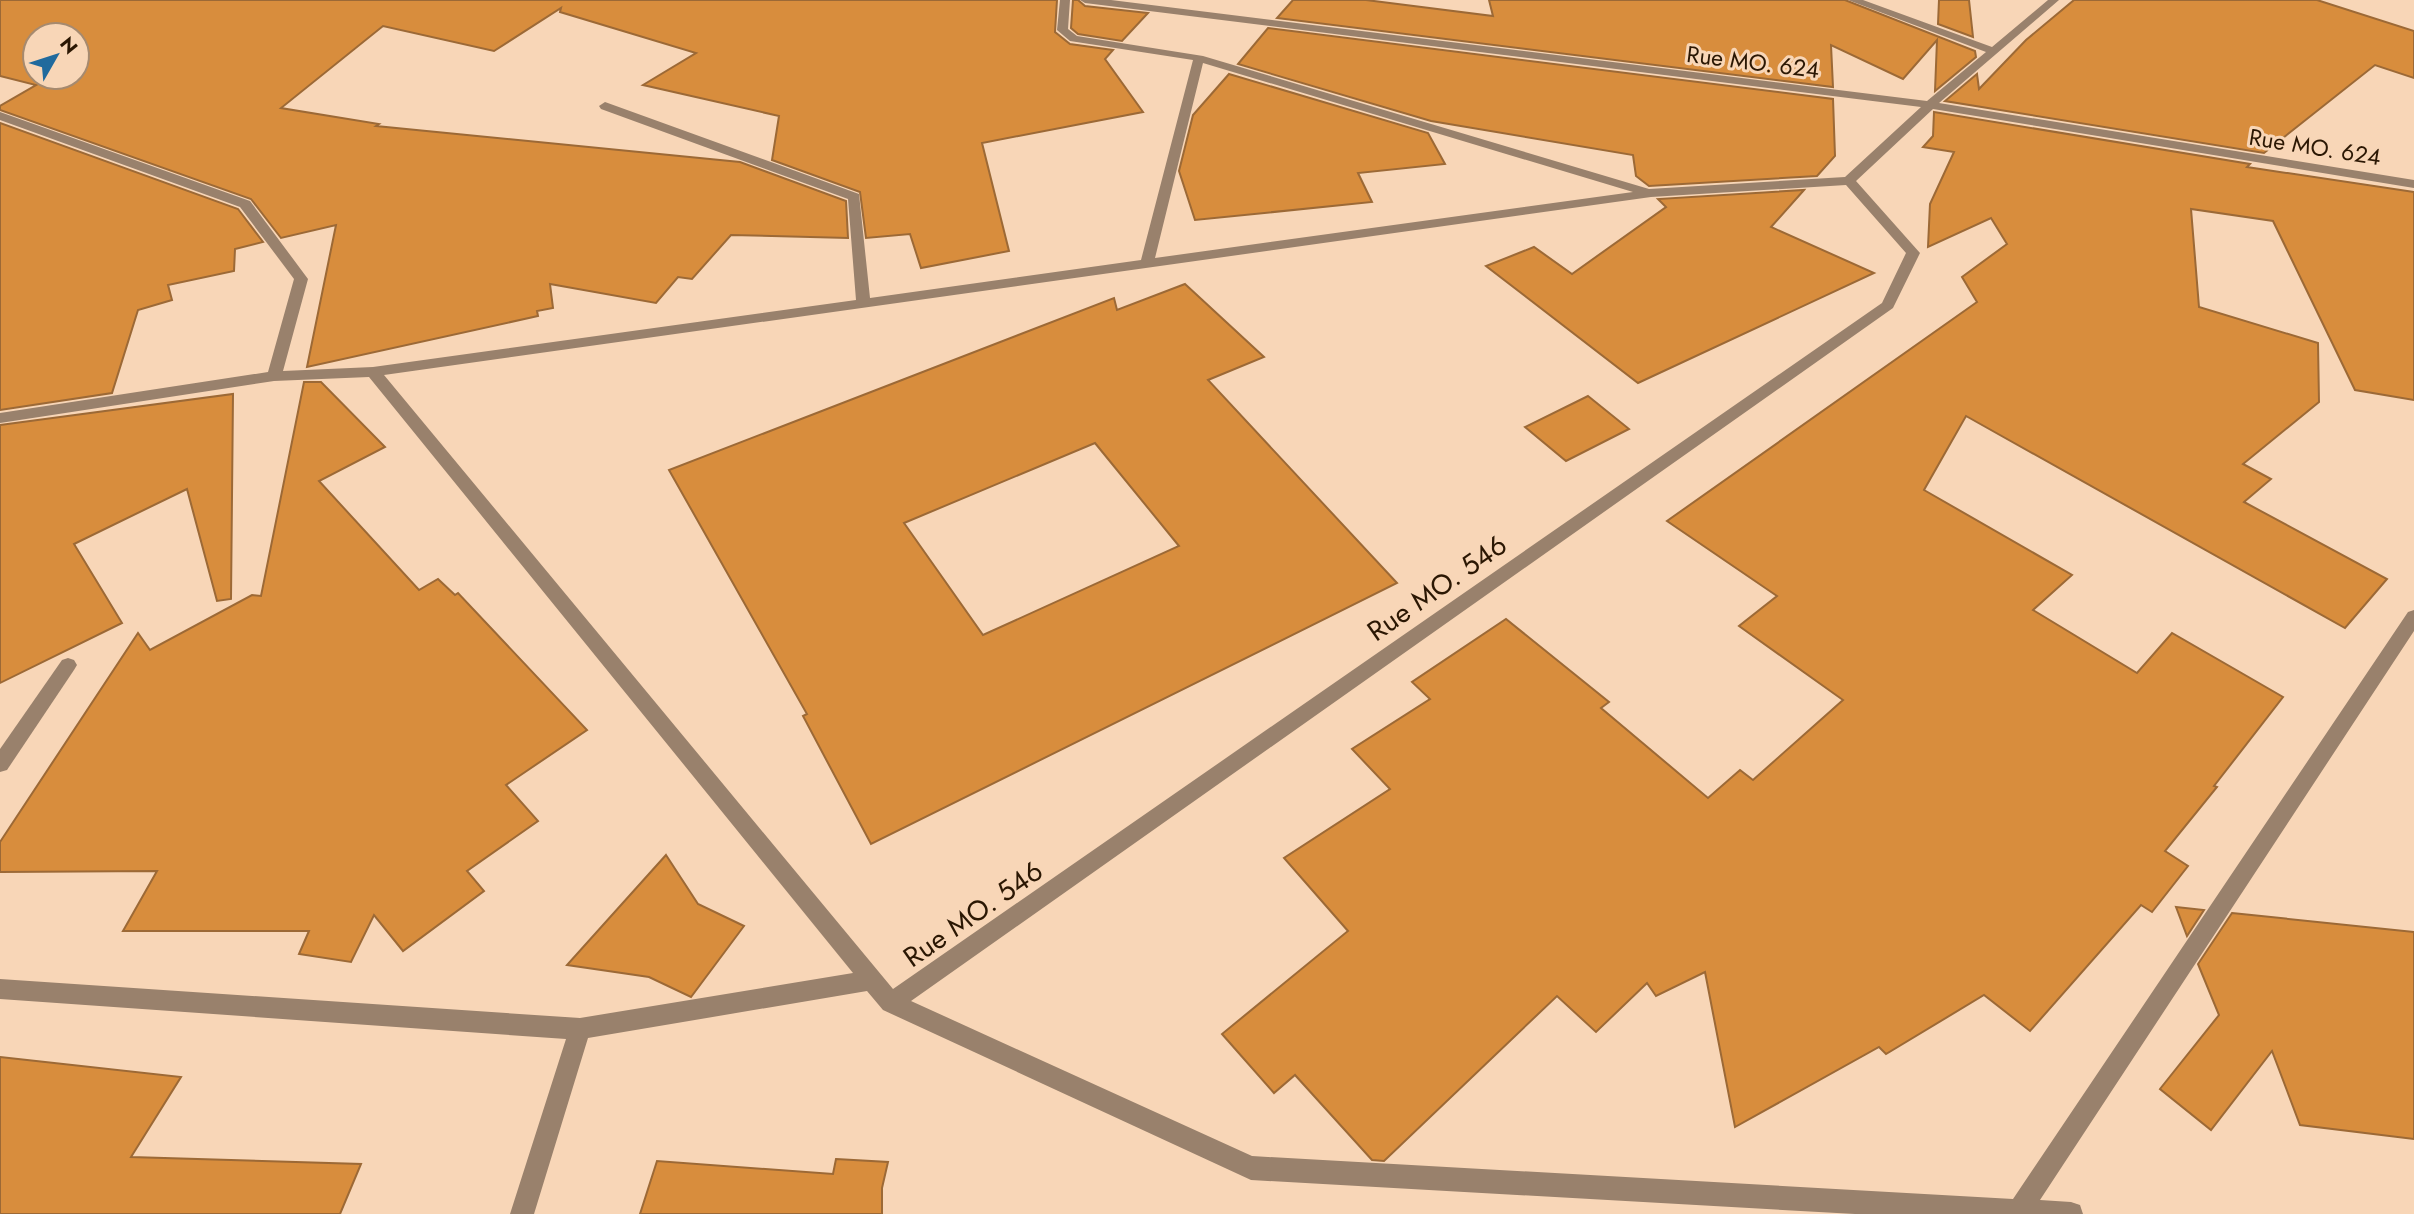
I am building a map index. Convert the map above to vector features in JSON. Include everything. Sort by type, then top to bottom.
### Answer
[{"type":"street","points":[[1065,0],[1062,30],[1074,39],[1199,58],[1651,193]]},
{"type":"street","name":"Rue MO. 624","points":[[1085,0],[1930,105],[2414,184]]},
{"type":"street","points":[[1853,0],[1993,51]]},
{"type":"street","points":[[0,418],[274,376],[373,372],[1651,193],[1849,181],[1930,105],[2054,0]]},
{"type":"street","points":[[1147,264],[1199,58]]},
{"type":"street","points":[[605,106],[854,197],[863,303]]},
{"type":"street","points":[[0,116],[245,204],[301,279],[274,376]]},
{"type":"street","name":"Rue MO. 546","points":[[891,1003],[1888,305],[1913,253],[1849,181]]},
{"type":"street","points":[[373,372],[891,1003],[1251,1168],[2071,1214]]},
{"type":"street","points":[[2018,1212],[2414,617]]},
{"type":"street","points":[[0,764],[68,665]]},
{"type":"street","points":[[0,989],[580,1029],[871,980]]},
{"type":"street","points":[[522,1214],[580,1029]]},
{"type":"building","points":[[0,0],[1057,0],[1055,32],[1070,44],[1113,50],[1105,59],[1143,112],[982,143],[1009,251],[921,268],[910,234],[866,238],[860,192],[772,160],[779,116],[643,85],[696,53],[560,12],[561,8],[494,51],[383,26],[281,108],[379,124],[376,126],[740,162],[846,201],[848,238],[731,235],[692,279],[678,277],[656,303],[550,284],[553,308],[537,311],[538,316],[307,367],[336,225],[281,238],[251,199],[0,110],[0,106],[26,91],[91,91],[91,21],[21,21],[21,81],[0,76]]},
{"type":"building","points":[[1073,0],[1078,0],[1085,6],[1148,13],[1122,41],[1078,34],[1071,28]]},
{"type":"building","points":[[1293,0],[1366,0],[1493,16],[1489,0],[1845,0],[1975,51],[1976,57],[1935,91],[1937,40],[1903,79],[1831,45],[1833,87],[1277,18]]},
{"type":"building","points":[[1939,0],[1969,0],[1973,37],[1938,24]]},
{"type":"building","points":[[2074,0],[2317,0],[2414,31],[2414,78],[2375,65],[2264,153],[1945,101],[1977,74],[1979,89],[2026,40]]},
{"type":"building","points":[[1268,28],[1833,99],[1835,156],[1817,176],[1649,186],[1636,176],[1633,155],[1431,121],[1238,64]]},
{"type":"building","points":[[1229,74],[1428,133],[1445,164],[1358,173],[1372,202],[1195,220],[1179,171],[1193,115]]},
{"type":"building","points":[[1934,112],[2250,164],[2247,167],[2414,192],[2414,400],[2355,390],[2273,221],[2191,209],[2199,307],[2318,343],[2319,402],[2243,464],[2271,479],[2244,502],[2387,579],[2345,628],[1966,416],[1924,490],[2072,575],[2033,610],[2137,673],[2172,633],[2283,697],[2214,786],[2217,787],[2165,851],[2188,866],[2152,912],[2141,905],[2030,1031],[1984,995],[1886,1054],[1879,1047],[1735,1127],[1705,972],[1656,996],[1647,983],[1596,1032],[1557,996],[1384,1161],[1372,1160],[1295,1075],[1274,1093],[1222,1034],[1348,931],[1284,858],[1390,789],[1352,749],[1430,699],[1412,682],[1506,619],[1609,702],[1601,708],[1708,798],[1740,770],[1753,780],[1843,700],[1739,626],[1777,596],[1667,521],[1977,302],[1962,277],[2007,244],[1991,218],[1928,247],[1930,204],[1954,152],[1923,147],[1933,136]]},
{"type":"building","points":[[0,123],[238,209],[263,242],[235,249],[234,271],[168,285],[172,300],[138,310],[112,393],[0,410]]},
{"type":"building","points":[[1804,190],[1771,227],[1874,273],[1638,383],[1486,266],[1534,247],[1572,274],[1666,207],[1658,199]]},
{"type":"building","points":[[1185,284],[1264,357],[1208,380],[1397,583],[871,844],[803,716],[807,714],[669,470],[1114,298],[1117,310]],"holes":[[[1095,443],[1179,546],[983,635],[904,523]]]},
{"type":"building","points":[[304,382],[321,382],[385,447],[319,481],[419,590],[438,579],[455,595],[458,593],[587,730],[506,785],[538,821],[467,871],[484,891],[403,951],[374,915],[351,962],[299,954],[309,931],[123,931],[157,871],[0,872],[0,842],[138,633],[150,650],[252,595],[261,596]]},
{"type":"building","points":[[233,394],[231,599],[217,601],[187,489],[74,544],[122,623],[0,683],[0,425]]},
{"type":"building","points":[[1588,396],[1629,429],[1566,461],[1525,427]]},
{"type":"building","points":[[666,855],[698,904],[744,926],[691,997],[649,977],[567,965]]},
{"type":"building","points":[[2176,907],[2204,910],[2187,936]]},
{"type":"building","points":[[2232,913],[2414,932],[2414,1139],[2300,1125],[2272,1051],[2211,1130],[2160,1089],[2219,1015],[2198,964]]},
{"type":"building","points":[[0,1057],[181,1077],[131,1157],[361,1164],[340,1214],[0,1214]]},
{"type":"building","points":[[836,1159],[888,1162],[882,1188],[882,1214],[640,1214],[657,1161],[833,1174]]}]
